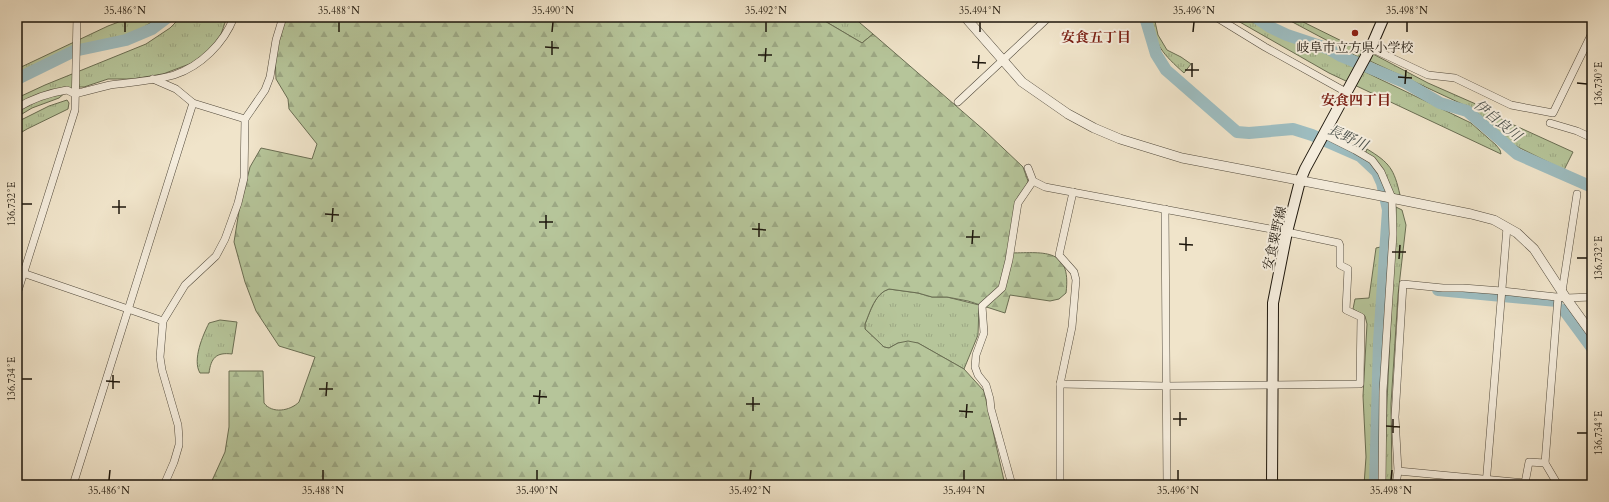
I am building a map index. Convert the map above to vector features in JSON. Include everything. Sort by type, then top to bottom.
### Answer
[{"type":"main road","name":"安食粟野線","points":[[1272,485],[1273,303],[1287,232],[1300,181],[1347,89],[1373,48],[1384,17]]},
{"type":"street","points":[[17,294],[20,272],[74,110],[76,17]]},
{"type":"street","points":[[17,108],[46,93],[134,83],[174,75],[190,68],[207,56],[230,28],[234,17]]},
{"type":"street","points":[[164,485],[174,462],[179,445],[179,438],[178,425],[162,370],[160,357],[163,321],[185,285],[216,256],[225,239],[238,203],[244,178],[245,119],[265,90],[270,77],[276,40],[283,17]]},
{"type":"street","points":[[965,17],[1022,82],[1068,114],[1094,128],[1114,136],[1182,158],[1376,195],[1494,220],[1517,233],[1534,249],[1562,296],[1592,334]]},
{"type":"street","points":[[958,102],[1049,17]]},
{"type":"street","points":[[1216,17],[1265,47],[1347,89]]},
{"type":"street","points":[[1373,48],[1428,75],[1455,78],[1511,105],[1553,113],[1592,33]]},
{"type":"street","points":[[152,79],[176,89],[193,103],[245,119]]},
{"type":"street","points":[[73,485],[193,103]]},
{"type":"street","points":[[1550,123],[1578,131],[1592,138]]},
{"type":"street","points":[[1321,138],[1372,160],[1381,172],[1390,198],[1393,234],[1383,391],[1382,485]]},
{"type":"street","points":[[1028,168],[1032,181],[1045,187],[1339,243],[1340,265],[1348,270],[1346,310],[1361,317],[1360,384],[1165,386],[1060,384]]},
{"type":"street","points":[[1012,485],[991,409],[986,385],[978,375],[975,367],[976,355],[984,333],[982,306],[1002,288],[1009,260],[1018,203],[1032,181]]},
{"type":"street","points":[[1060,485],[1060,384],[1072,327],[1076,280],[1074,272],[1059,255],[1073,192]]},
{"type":"street","points":[[1558,485],[1545,464],[1558,308],[1562,296],[1576,194]]},
{"type":"street","points":[[1164,209],[1167,485]]},
{"type":"street","points":[[1486,482],[1507,227]]},
{"type":"street","points":[[20,272],[129,308],[163,321]]},
{"type":"street","points":[[1396,485],[1398,472],[1395,417],[1403,284],[1443,288],[1463,288],[1502,294],[1592,297]]},
{"type":"street","points":[[1398,472],[1486,482],[1525,483],[1529,462],[1545,464]]},
{"type":"green space","points":[[132,17],[160,17],[133,34],[32,69],[17,77],[17,69],[108,26]]},
{"type":"green space","points":[[181,17],[227,17],[220,37],[209,50],[192,63],[163,74],[132,79],[108,79],[84,87],[78,87],[66,92],[59,98],[32,108],[17,117],[17,98],[146,44],[170,28]]},
{"type":"green space","points":[[282,17],[820,17],[862,43],[873,34],[985,131],[1023,167],[1028,181],[1015,219],[1008,253],[1043,253],[1052,255],[1059,260],[1064,267],[1067,278],[1066,293],[1059,299],[1050,301],[1010,295],[1005,313],[968,301],[947,297],[932,297],[918,293],[889,289],[880,294],[871,309],[865,324],[865,329],[884,347],[889,348],[898,343],[908,341],[918,343],[964,369],[984,391],[1005,485],[210,485],[225,452],[229,427],[229,371],[263,371],[264,403],[272,409],[281,410],[291,408],[299,402],[315,357],[279,346],[256,311],[245,282],[234,242],[239,211],[250,167],[261,148],[312,159],[317,144],[289,109],[288,99],[276,79],[275,55]]},
{"type":"green space","points":[[820,17],[853,17],[873,34],[862,43]]},
{"type":"green space","points":[[1150,17],[1154,17],[1158,35],[1167,50],[1191,64],[1184,73],[1161,49],[1154,35]]},
{"type":"green space","points":[[1231,17],[1243,17],[1334,57],[1471,123],[1496,145],[1501,154],[1329,73]]},
{"type":"green space","points":[[1283,17],[1293,17],[1362,51],[1360,58]]},
{"type":"green space","points":[[1373,54],[1428,83],[1478,105],[1505,121],[1573,152],[1564,170],[1498,137],[1479,114],[1462,104],[1370,61]]},
{"type":"green space","points":[[67,100],[69,103],[68,109],[17,135],[17,122],[49,106]]},
{"type":"green space","points":[[1367,149],[1381,158],[1390,168],[1396,179],[1400,195],[1394,195],[1365,154]]},
{"type":"green space","points":[[1396,207],[1402,210],[1406,225],[1398,295],[1391,404],[1392,485],[1384,485],[1387,402]]},
{"type":"green space","points":[[1385,246],[1378,338],[1373,485],[1364,485],[1366,457],[1363,396],[1367,324],[1365,316],[1353,309],[1355,299],[1369,298],[1376,248]]},
{"type":"green space","points":[[889,289],[918,293],[932,297],[947,297],[979,305],[978,335],[964,369],[918,343],[898,343],[889,348],[884,347],[865,329],[865,324],[871,309],[880,294]]},
{"type":"green space","points":[[220,320],[237,322],[232,354],[218,355],[211,363],[209,373],[200,373],[197,361],[201,341],[209,323]]},
{"type":"waterway","name":"伊自良川","points":[[17,79],[74,51],[126,40],[152,29],[168,17]]},
{"type":"waterway","name":"長野川","points":[[1145,17],[1156,54],[1166,70],[1237,132],[1249,133],[1293,129],[1312,135],[1360,156],[1377,172],[1382,183],[1388,210],[1379,342],[1375,485]]},
{"type":"waterway","name":"伊自良川","points":[[1255,17],[1270,27],[1287,35],[1329,49],[1341,56],[1406,83],[1440,103],[1467,111],[1517,154],[1592,187]]},
{"type":"waterway","points":[[1438,290],[1557,301]]},
{"type":"waterway","points":[[1564,310],[1592,348]]},
{"type":"place","name":"岐阜市立方県小学校","points":[[1355,33]]},
{"type":"district","name":"安食五丁目","points":[[1096,37]]},
{"type":"district","name":"安食四丁目","points":[[1356,100]]}]
